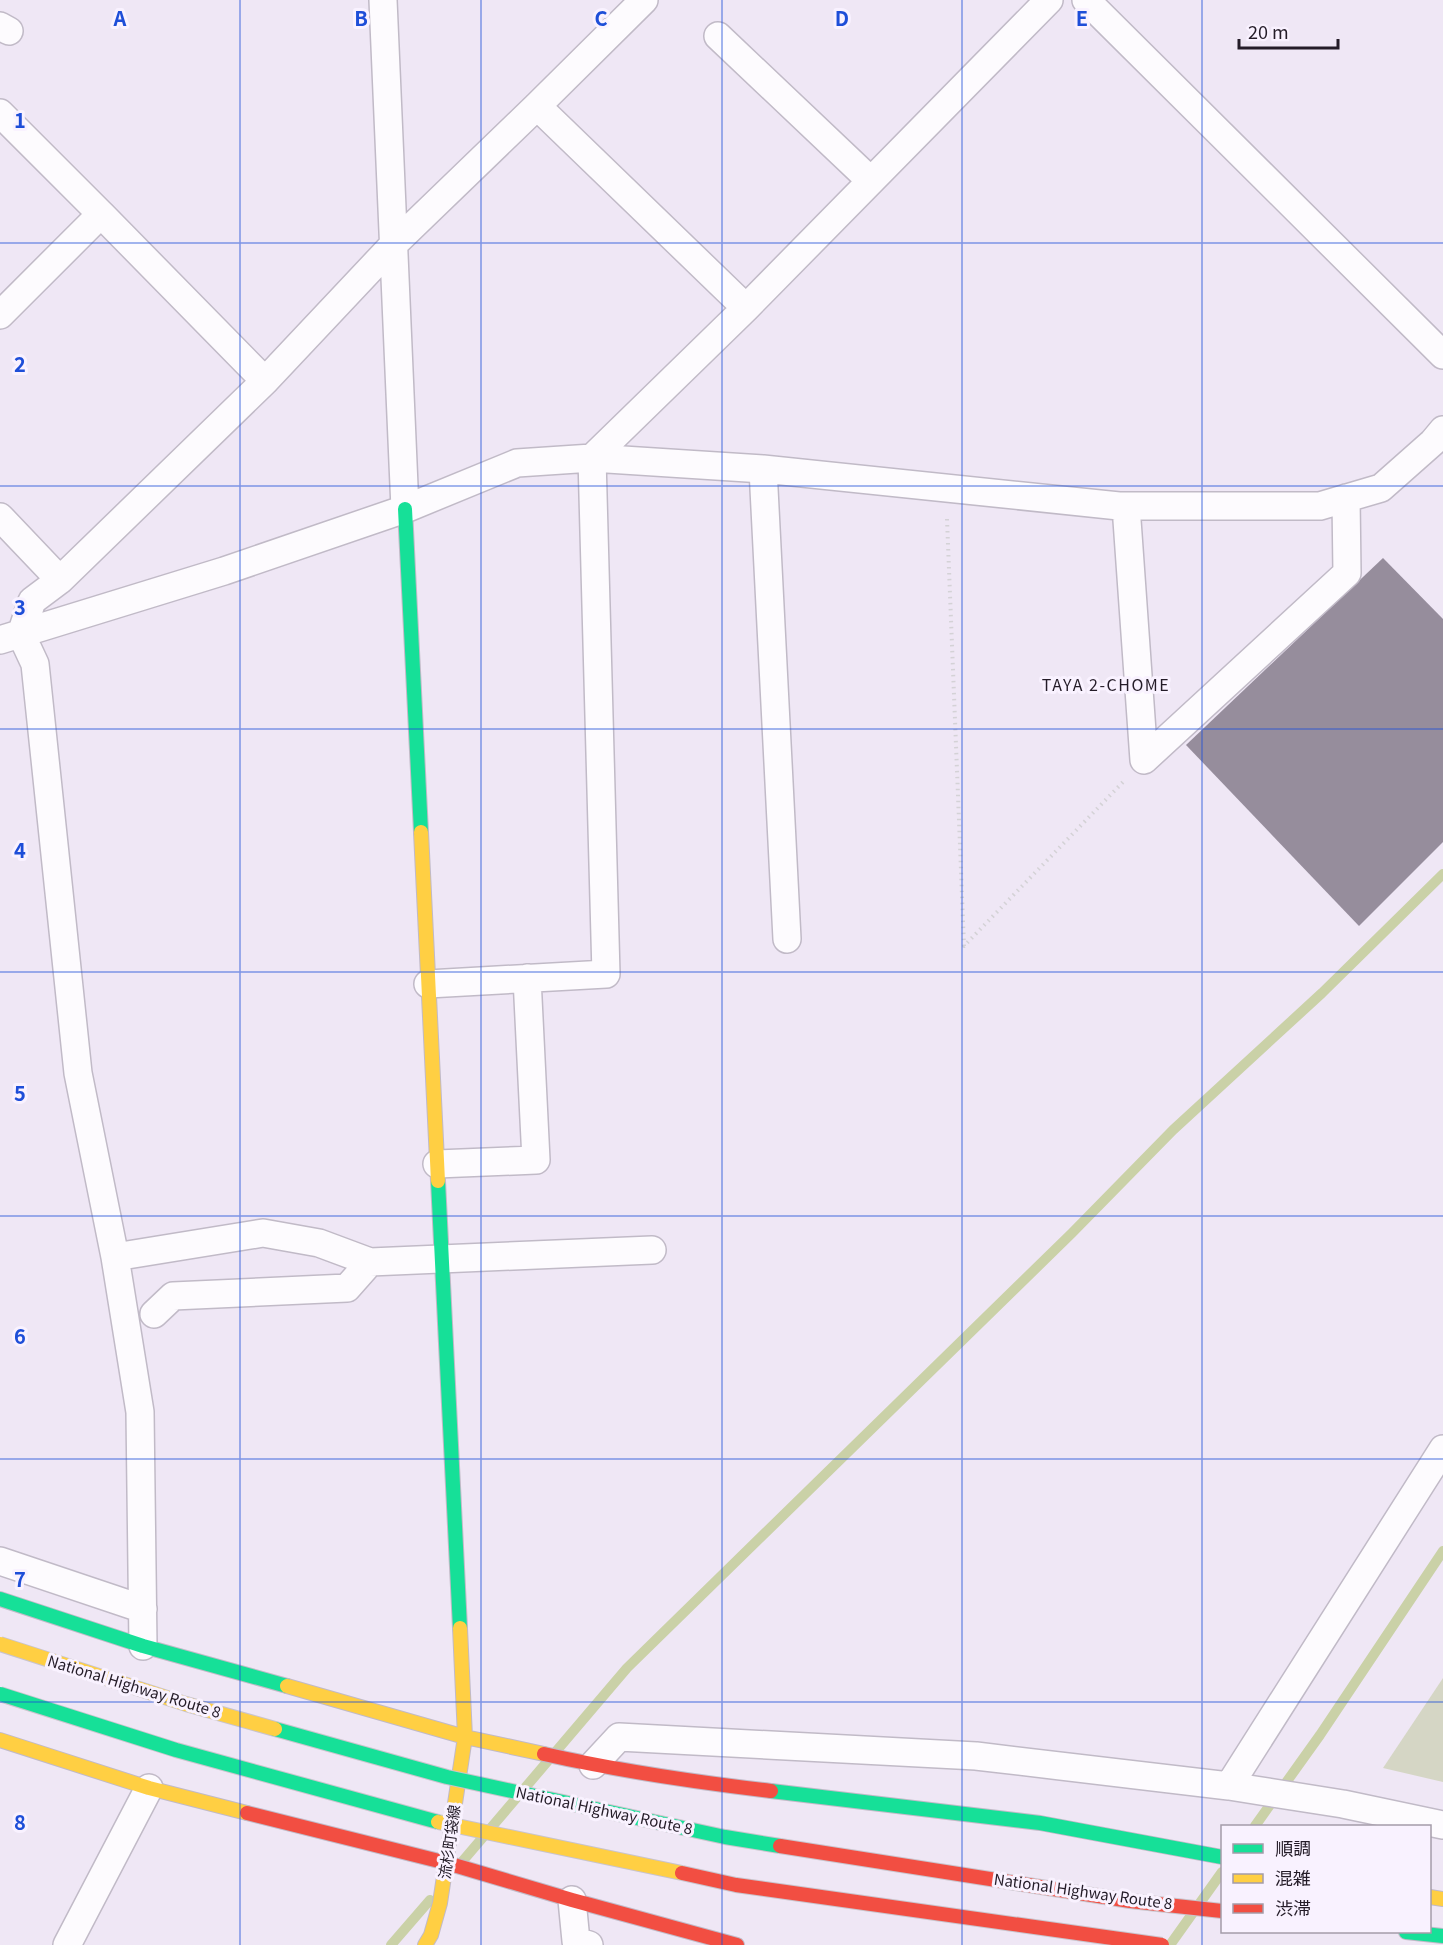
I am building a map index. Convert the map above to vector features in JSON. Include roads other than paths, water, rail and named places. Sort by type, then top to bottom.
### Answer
[{"type":"main road","name":"流杉町袋線","points":[[405,509],[465,1737],[440,1903],[431,1935],[425,1945]]},
{"type":"main road","points":[[0,1599],[143,1646],[465,1737],[593,1765],[695,1782],[1040,1823],[1221,1857]]},
{"type":"main road","name":"National Highway Route 8","points":[[0,1644],[186,1704],[447,1777],[725,1837],[1130,1901],[1221,1911]]},
{"type":"main road","points":[[0,1694],[176,1750],[430,1820],[736,1885],[1162,1945]]},
{"type":"main road","points":[[0,1740],[149,1788],[447,1863],[737,1945]]},
{"type":"main road","points":[[1415,1933],[1443,1936]]},
{"type":"street","points":[[383,0],[405,509]]},
{"type":"street","points":[[7,631],[32,601],[60,580],[265,381],[394,244],[644,0]]},
{"type":"street","points":[[428,984],[606,974],[592,458],[746,308],[1049,0]]},
{"type":"street","points":[[1086,0],[1443,355]]},
{"type":"street","points":[[718,36],[871,181]]},
{"type":"street","points":[[537,106],[746,308]]},
{"type":"street","points":[[0,113],[265,381]]},
{"type":"street","points":[[0,315],[101,214]]},
{"type":"street","points":[[7,631],[224,571],[405,509],[517,463],[592,458],[763,469],[1126,506],[1320,506],[1381,488],[1433,442],[1443,430]]},
{"type":"street","points":[[763,469],[787,939]]},
{"type":"street","points":[[1126,506],[1144,760],[1347,573],[1346,498]]},
{"type":"street","points":[[0,517],[60,580]]},
{"type":"street","points":[[7,631],[34,664],[78,1073],[115,1257],[140,1412],[143,1646]]},
{"type":"street","points":[[437,1164],[536,1160],[527,978]]},
{"type":"street","points":[[115,1257],[263,1233],[319,1244],[370,1262],[652,1250]]},
{"type":"street","points":[[154,1314],[173,1296],[347,1288],[370,1262]]},
{"type":"street","points":[[1229,1786],[1443,1449]]},
{"type":"street","points":[[0,1561],[143,1609]]},
{"type":"street","points":[[593,1765],[619,1737],[976,1756],[1229,1786],[1343,1804],[1443,1825]]},
{"type":"street","points":[[67,1945],[149,1788]]},
{"type":"street","points":[[572,1900],[576,1941],[590,1945]]},
{"type":"waterway","points":[[461,1863],[627,1668],[1072,1233],[1173,1130],[1322,993],[1443,874]]},
{"type":"waterway","points":[[1256,1825],[1320,1735],[1443,1551]]},
{"type":"waterway","points":[[1170,1945],[1221,1873]]},
{"type":"waterway","points":[[391,1945],[430,1900]]},
{"type":"district","name":"TAYA 2-CHOME","points":[[1106,685]]}]
